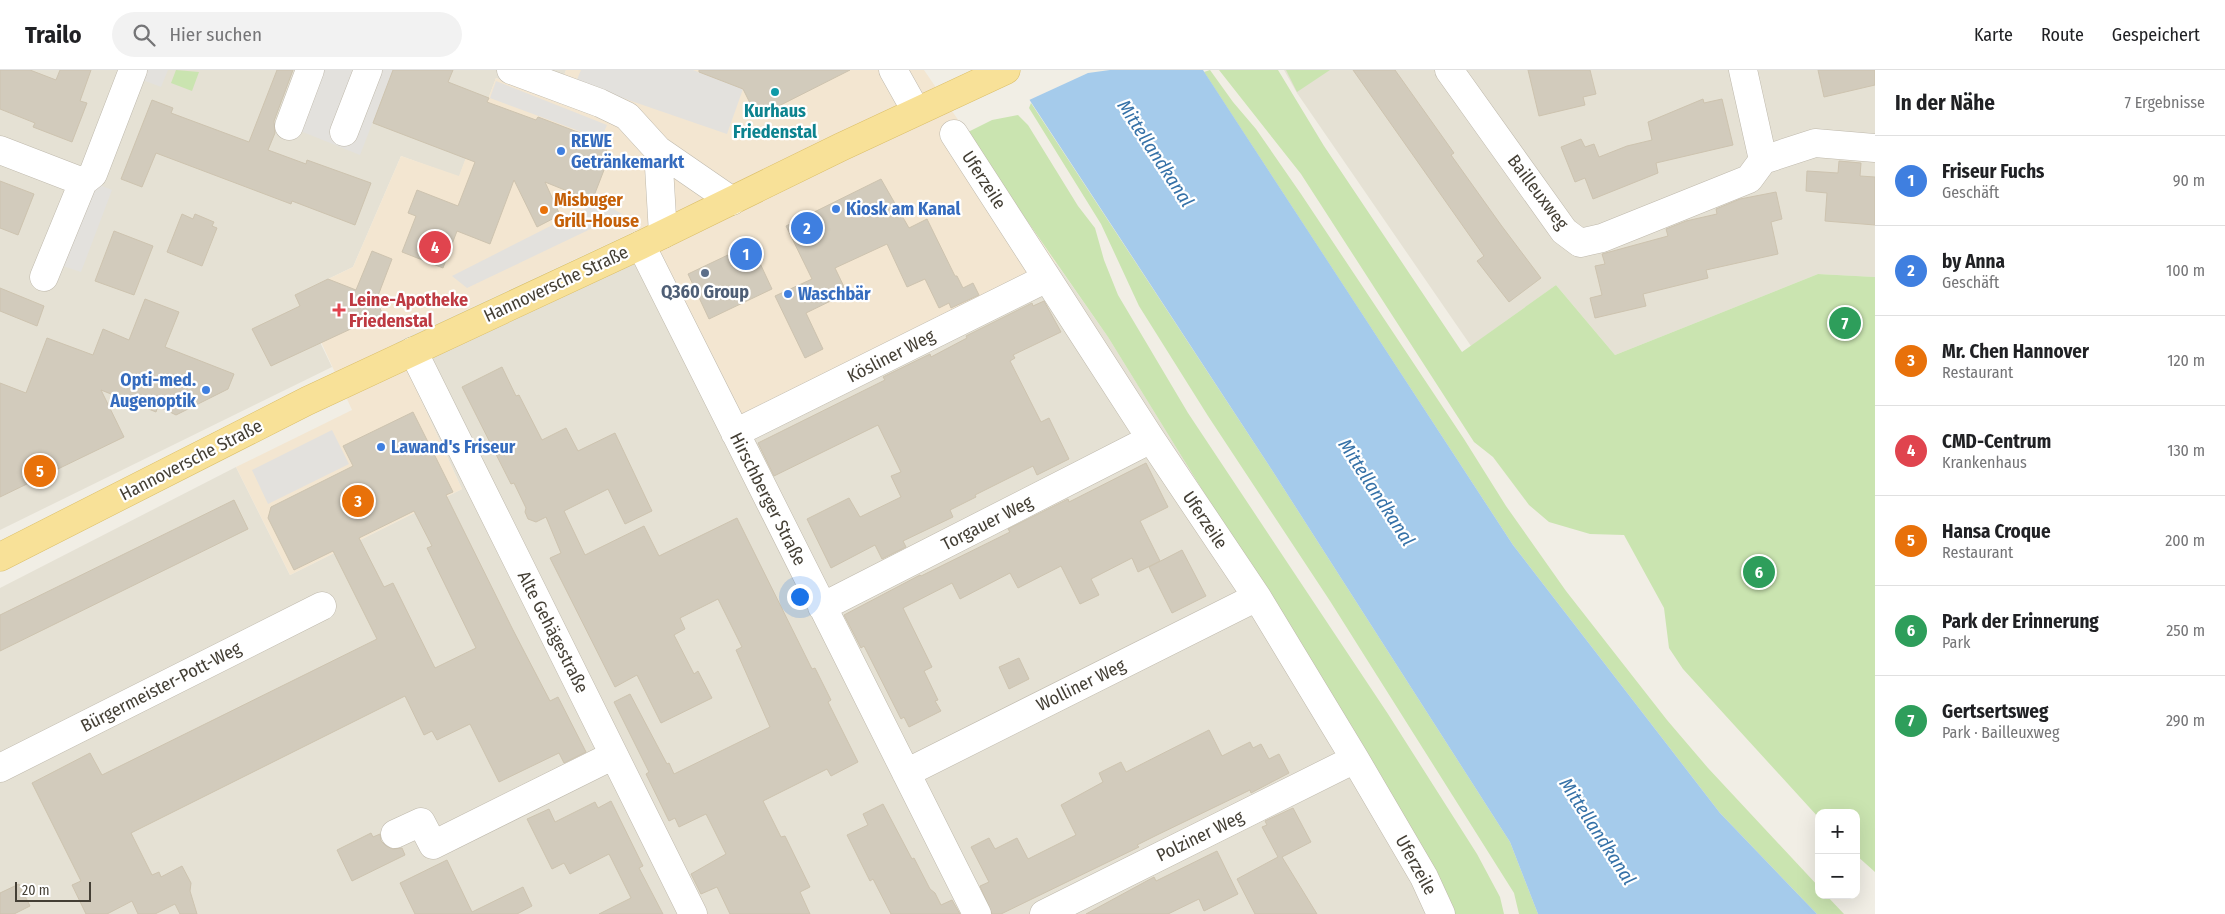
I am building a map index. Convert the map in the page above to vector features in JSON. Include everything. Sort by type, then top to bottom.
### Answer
[{"type":"main road","name":"Hannoversche Straße","points":[[0,557],[236,436],[412,351],[652,240],[916,111],[1006,70]]},
{"type":"street","points":[[44,277],[83,182],[93,174],[133,70]]},
{"type":"street","points":[[289,126],[310,70]]},
{"type":"street","points":[[344,132],[368,70]]},
{"type":"street","points":[[511,70],[600,103],[627,116],[658,150],[732,201]]},
{"type":"street","points":[[893,70],[916,111]]},
{"type":"street","name":"Bailleuxweg","points":[[1449,70],[1564,231],[1580,243],[1602,238],[1749,179],[1763,160]]},
{"type":"street","points":[[1743,70],[1763,160],[1815,143],[1875,148]]},
{"type":"street","name":"Uferzeile","points":[[954,134],[1151,439],[1257,597],[1356,759],[1424,877],[1441,914]]},
{"type":"street","points":[[0,150],[83,182]]},
{"type":"street","points":[[652,240],[658,150]]},
{"type":"street","name":"Hirschberger Straße","points":[[652,240],[735,434],[977,914]]},
{"type":"street","name":"Kösliner Weg","points":[[735,434],[1047,278]]},
{"type":"street","name":"Alte Gehägestraße","points":[[412,351],[693,914]]},
{"type":"street","name":"Torgauer Weg","points":[[822,607],[1151,439]]},
{"type":"street","name":"Wolliner Weg","points":[[906,773],[1257,597]]},
{"type":"street","name":"Bürgermeister-Pott-Weg","points":[[0,768],[322,606]]},
{"type":"street","points":[[395,834],[421,822],[433,845],[532,784],[614,755]]},
{"type":"street","name":"Polziner Weg","points":[[1044,914],[1356,759]]},
{"type":"shaded area","points":[[0,70],[566,70],[555,99],[496,78],[459,177],[401,156],[353,267],[328,279],[302,305],[332,367],[0,530]]},
{"type":"shaded area","points":[[144,70],[168,70],[161,87],[140,79]]},
{"type":"shaded area","points":[[304,70],[393,70],[360,155],[283,124]]},
{"type":"shaded area","points":[[566,70],[924,70],[1056,263],[739,423],[640,229],[395,343],[462,489],[290,575],[236,467],[352,410],[322,344],[295,295],[353,267],[401,156],[459,176],[496,78],[555,99]]},
{"type":"shaded area","points":[[581,70],[693,70],[743,89],[727,134],[576,82]]},
{"type":"shaded area","points":[[1284,70],[1875,70],[1875,277],[1818,274],[1615,355],[1556,285],[1471,346],[1297,93]]},
{"type":"shaded area","points":[[496,81],[607,125],[601,139],[490,98]]},
{"type":"shaded area","points":[[95,183],[112,190],[81,272],[63,266]]},
{"type":"shaded area","points":[[600,201],[622,214],[467,288],[452,276]]},
{"type":"shaded area","points":[[641,229],[739,422],[1056,263],[1108,337],[1277,611],[1441,914],[0,914],[0,588],[236,467],[290,575],[462,489],[395,343]]},
{"type":"shaded area","points":[[332,430],[349,464],[268,504],[252,470]]},
{"type":"green space","points":[[176,70],[199,72],[192,91],[171,83]]},
{"type":"green space","points":[[1210,70],[1233,102],[1256,129],[1464,439],[1506,506],[1566,591],[1667,720],[1708,768],[1815,883],[1815,899],[1830,899],[1844,914],[1817,914],[1720,813],[1513,545],[1204,72]]},
{"type":"green space","points":[[1219,70],[1278,70],[1324,146],[1462,352],[1556,285],[1615,355],[1818,274],[1875,277],[1875,872],[1860,859],[1860,809],[1815,809],[1815,814],[1683,669],[1669,648],[1664,608],[1624,535],[1590,534],[1549,522],[1529,505],[1493,457],[1474,442],[1301,174]]},
{"type":"green space","points":[[1286,70],[1330,70],[1297,92]]},
{"type":"green space","points":[[1031,103],[1268,464],[1510,842],[1538,914],[1519,914],[1514,893],[1330,601],[1208,416],[1139,306],[1101,224],[1029,108]]},
{"type":"green space","points":[[1018,115],[1028,125],[1078,206],[1095,228],[1104,260],[1118,295],[1188,413],[1388,714],[1477,854],[1500,897],[1504,914],[1441,914],[1277,611],[1108,337],[966,133],[992,120]]},
{"type":"water","name":"Mittellandkanal","points":[[1010,70],[1203,70],[1513,545],[1720,813],[1817,914],[1538,914],[1510,842],[1268,464]]},
{"type":"pier","points":[[1007,70],[1110,70],[1088,73],[1027,101]]},
{"type":"building","points":[[0,70],[30,70],[56,80],[60,70],[91,70],[80,101],[87,103],[72,142],[33,127],[35,123],[0,109]]},
{"type":"building","points":[[277,70],[293,70],[274,121],[275,133],[268,150],[306,164],[307,160],[371,183],[355,225],[292,201],[291,204],[156,153],[142,187],[121,179],[152,100],[173,108],[171,113],[249,142]]},
{"type":"building","points":[[393,70],[453,70],[448,82],[489,98],[487,102],[536,120],[538,117],[609,144],[599,168],[604,170],[592,201],[545,182],[560,215],[537,227],[514,180],[490,244],[457,231],[443,268],[402,252],[416,216],[408,213],[417,190],[458,206],[475,162],[373,123]]},
{"type":"building","name":"Kurhaus Friedenstal","points":[[699,70],[850,70],[757,117],[743,89],[699,72]]},
{"type":"building","points":[[1353,70],[1395,70],[1454,153],[1451,155],[1541,278],[1509,302],[1477,261],[1484,256]]},
{"type":"building","points":[[1528,70],[1590,70],[1596,94],[1583,97],[1585,105],[1539,116]]},
{"type":"building","points":[[1818,70],[1875,70],[1875,85],[1824,97]]},
{"type":"building","points":[[1703,99],[1704,103],[1722,99],[1733,145],[1656,163],[1658,173],[1593,199],[1585,178],[1575,182],[1561,147],[1581,139],[1585,147],[1594,144],[1599,157],[1627,146],[1652,140],[1648,122]]},
{"type":"building","points":[[1839,161],[1861,163],[1860,176],[1875,177],[1875,225],[1825,221],[1827,193],[1806,191],[1807,171],[1838,173]]},
{"type":"building","points":[[881,179],[909,228],[927,219],[955,276],[957,276],[963,288],[973,283],[979,295],[951,308],[949,303],[939,308],[925,279],[907,287],[887,244],[835,268],[847,293],[806,313],[823,349],[805,358],[775,296],[812,279],[786,226]]},
{"type":"building","points":[[0,181],[34,194],[18,235],[0,228]]},
{"type":"building","points":[[1776,192],[1782,219],[1771,222],[1778,254],[1706,270],[1708,278],[1643,294],[1646,306],[1595,318],[1590,298],[1602,295],[1595,266],[1605,264],[1602,254],[1668,236],[1666,229],[1686,221],[1717,214],[1716,209],[1740,199]]},
{"type":"building","points":[[182,214],[193,219],[195,214],[214,222],[212,226],[217,228],[202,266],[167,252]]},
{"type":"building","points":[[114,231],[153,246],[134,295],[95,281]]},
{"type":"building","points":[[751,244],[772,289],[709,319],[688,274]]},
{"type":"building","points":[[372,251],[392,259],[376,301],[383,314],[271,366],[252,329],[300,306],[295,295],[328,279],[356,290]]},
{"type":"building","points":[[0,288],[44,306],[37,326],[0,311]]},
{"type":"building","points":[[145,299],[179,312],[165,347],[234,374],[228,389],[176,415],[158,406],[156,412],[101,390],[124,437],[0,497],[0,383],[26,393],[47,338],[93,355],[103,329],[129,340]]},
{"type":"building","points":[[1044,301],[1061,332],[1013,355],[1015,358],[1010,361],[1041,422],[1049,418],[1069,459],[1037,475],[1033,466],[975,495],[976,497],[950,510],[953,517],[903,541],[906,547],[882,559],[875,545],[831,568],[807,519],[849,498],[860,517],[901,497],[891,476],[901,472],[878,425],[774,476],[758,443],[885,380],[883,377],[930,354],[931,357],[967,338],[966,336],[1032,303],[1033,306]]},
{"type":"building","points":[[502,367],[516,396],[519,395],[542,440],[566,428],[578,451],[615,433],[652,511],[625,524],[608,489],[564,511],[585,555],[644,526],[659,556],[737,518],[812,669],[815,668],[831,700],[828,702],[858,762],[831,776],[827,769],[763,801],[781,837],[785,836],[810,887],[800,892],[810,914],[730,914],[717,887],[701,894],[691,874],[726,854],[706,814],[679,827],[675,818],[669,821],[646,774],[649,772],[614,702],[630,694],[674,774],[770,727],[736,650],[742,647],[718,599],[680,618],[685,629],[674,635],[694,674],[698,671],[712,698],[661,723],[637,675],[615,687],[550,558],[561,553],[546,517],[536,522],[528,519],[525,512],[526,508],[514,483],[511,484],[462,387]]},
{"type":"building","points":[[413,412],[453,492],[446,495],[513,630],[550,701],[558,697],[586,752],[564,763],[559,753],[499,782],[470,724],[437,740],[432,731],[424,735],[405,696],[131,833],[152,875],[159,872],[161,877],[182,866],[191,883],[190,891],[197,914],[180,914],[175,904],[155,914],[138,914],[132,901],[107,914],[86,914],[72,885],[81,881],[32,783],[90,753],[102,775],[377,639],[333,551],[294,570],[268,518],[271,507],[353,466],[343,446]],"holes":[[[414,511],[432,546],[427,548],[476,648],[435,668],[393,583],[384,587],[359,538]]]},
{"type":"building","points":[[1146,463],[1168,507],[1140,521],[1160,561],[1138,572],[1132,558],[1091,579],[1099,595],[1080,604],[1061,566],[1018,588],[1010,573],[960,599],[952,583],[903,608],[932,667],[924,671],[938,700],[935,701],[941,711],[909,727],[904,717],[901,719],[864,646],[861,648],[844,615],[920,575],[1010,532],[1008,529],[1068,499],[1069,502]]},
{"type":"building","points":[[234,500],[248,529],[0,651],[0,615]]},
{"type":"building","points":[[1182,550],[1206,596],[1172,613],[1149,567]]},
{"type":"building","points":[[1019,658],[1029,679],[1009,689],[999,667]]},
{"type":"building","points":[[1209,730],[1222,756],[1250,742],[1253,748],[1261,744],[1269,759],[1279,754],[1289,773],[1251,793],[1250,790],[1157,835],[1137,845],[1139,847],[1001,914],[992,914],[980,886],[989,882],[971,847],[989,838],[995,849],[1017,838],[1028,859],[1076,835],[1061,805],[1103,782],[1099,773],[1121,762],[1126,772]]},
{"type":"building","points":[[611,801],[643,866],[639,868],[663,914],[599,914],[631,898],[609,854],[570,874],[564,863],[552,869],[527,819],[549,809],[555,822],[595,802],[598,808]]},
{"type":"building","points":[[883,804],[912,859],[914,858],[930,889],[935,893],[941,905],[952,900],[960,914],[891,914],[873,879],[870,881],[847,835],[868,825],[863,814]]},
{"type":"building","points":[[1293,808],[1311,842],[1282,857],[1317,914],[1255,914],[1237,879],[1278,857],[1262,827],[1267,825],[1265,821]]},
{"type":"building","points":[[371,833],[373,837],[380,834],[381,841],[386,846],[393,849],[402,848],[405,855],[352,881],[337,850]]},
{"type":"building","points":[[1217,851],[1238,894],[1204,911],[1199,899],[1168,914],[1086,914],[1154,877],[1156,881]]},
{"type":"building","points":[[447,860],[472,912],[523,887],[532,906],[517,914],[415,914],[400,883]]},
{"type":"building","points":[[19,884],[30,906],[14,914],[0,914],[0,893]]},
{"type":"place","name":"Kurhaus Friedenstal","points":[[775,92]]},
{"type":"place","name":"REWE Getränkemarkt","points":[[561,151]]},
{"type":"place","name":"Kiosk am Kanal","points":[[836,209]]},
{"type":"place","name":"Misbuger Grill-House","points":[[544,210]]},
{"type":"place","name":"by Anna","points":[[807,228]]},
{"type":"place","name":"CMD-Centrum","points":[[435,247]]},
{"type":"place","name":"Friseur Fuchs","points":[[746,254]]},
{"type":"place","name":"Q360 Group","points":[[705,273]]},
{"type":"place","name":"Waschbär","points":[[788,294]]},
{"type":"place","name":"Leine-Apotheke Friedenstal","points":[[339,310]]},
{"type":"place","name":"Gertsertsweg","points":[[1845,323]]},
{"type":"place","name":"Opti-med. Augenoptik","points":[[206,390]]},
{"type":"place","name":"Lawand's Friseur","points":[[381,447]]},
{"type":"place","name":"Hansa Croque","points":[[40,471]]},
{"type":"place","name":"Mr. Chen Hannover","points":[[358,501]]},
{"type":"place","name":"Park der Erinnerung","points":[[1759,572]]}]
